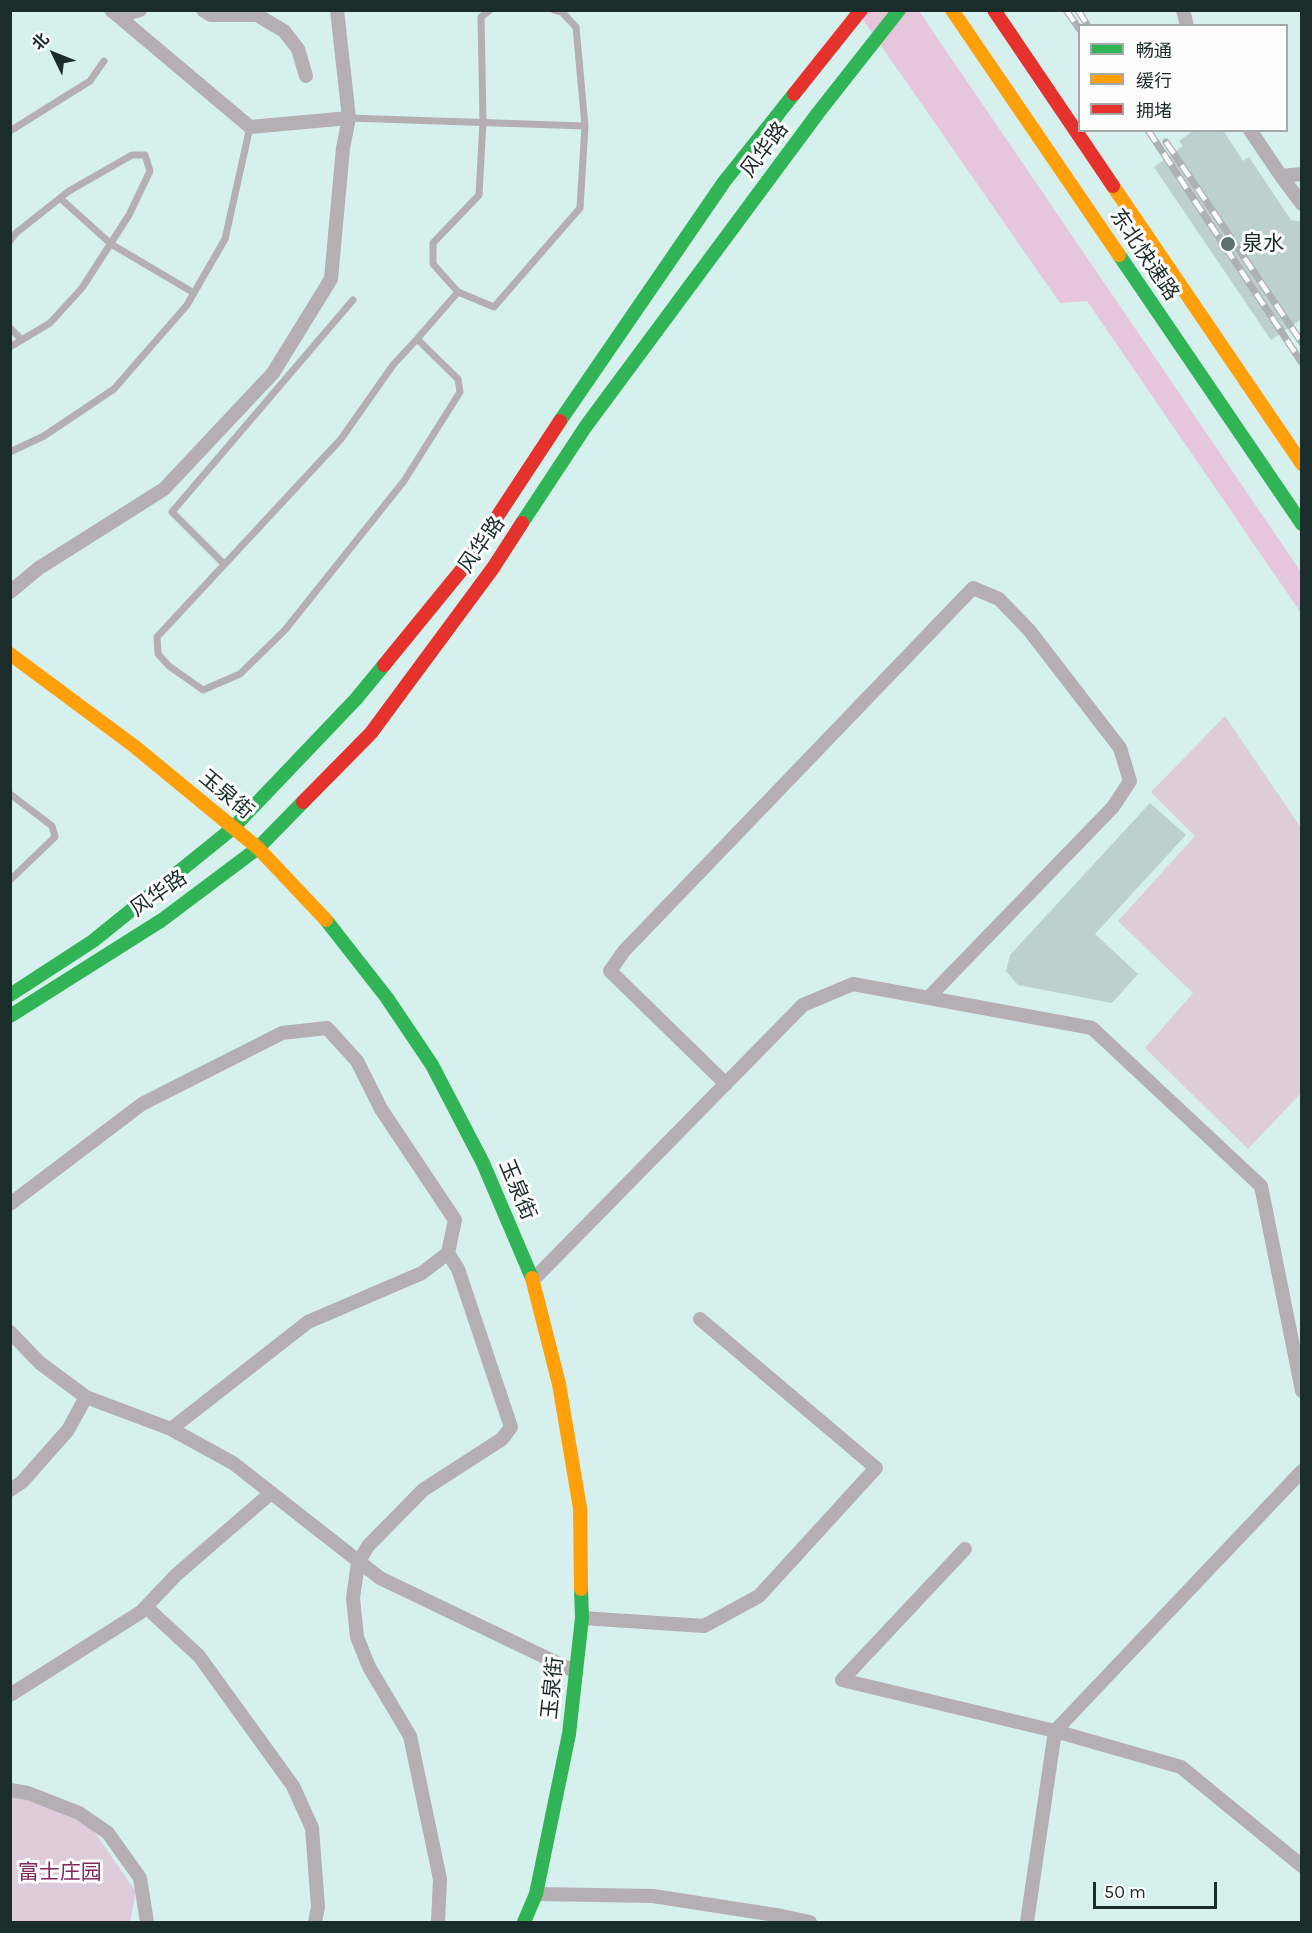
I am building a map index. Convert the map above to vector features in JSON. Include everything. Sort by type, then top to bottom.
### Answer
[{"type":"main road","points":[[10,995],[93,940],[233,828],[356,699],[464,567],[586,382],[724,182],[861,10]]},
{"type":"main road","name":"风华路","points":[[10,1016],[162,920],[258,848],[371,733],[493,568],[593,416],[899,10]]},
{"type":"main road","name":"东北快速路","points":[[952,10],[1302,524]]},
{"type":"main road","name":"东北快速路","points":[[994,10],[1302,464]]},
{"type":"main road","name":"玉泉街","points":[[10,654],[134,746],[258,848],[337,932],[387,998],[432,1065],[483,1163],[533,1280],[559,1384],[580,1508],[582,1618],[569,1734],[536,1894],[524,1923]]},
{"type":"street","points":[[115,14],[140,10]]},
{"type":"street","points":[[203,10],[211,15],[257,15],[284,30],[298,49],[306,76]]},
{"type":"street","points":[[10,592],[39,568],[164,489],[273,373],[332,279],[343,148],[350,118],[337,10]]},
{"type":"street","points":[[115,14],[250,127],[350,118]]},
{"type":"street","points":[[1251,132],[1302,204]]},
{"type":"street","points":[[1281,176],[1302,174]]},
{"type":"street","points":[[726,1084],[610,971],[632,942],[973,588],[999,599],[1029,630],[1119,748],[1130,781],[1113,807],[928,998]]},
{"type":"street","points":[[533,1280],[803,1005],[853,984],[1092,1029],[1261,1186],[1302,1392]]},
{"type":"street","points":[[10,1204],[142,1104],[282,1033],[327,1028],[357,1061],[381,1109],[455,1220],[448,1253],[422,1273],[308,1322],[171,1429]]},
{"type":"street","points":[[438,1923],[440,1879],[410,1736],[369,1667],[357,1637],[353,1598],[358,1563],[368,1546],[423,1490],[502,1439],[511,1427],[458,1269],[448,1253]]},
{"type":"street","points":[[582,1618],[704,1626],[759,1596],[876,1468],[700,1320]]},
{"type":"street","points":[[10,1332],[40,1363],[86,1397],[171,1429],[233,1463],[380,1578],[576,1672]]},
{"type":"street","points":[[10,1490],[22,1482],[68,1430],[86,1397]]},
{"type":"street","points":[[1027,1923],[1056,1731],[1302,1471]]},
{"type":"street","points":[[10,1695],[146,1607],[176,1575],[271,1493]]},
{"type":"street","points":[[966,1549],[842,1680],[1056,1731],[1182,1767],[1302,1866]]},
{"type":"street","points":[[146,1607],[199,1656],[293,1786],[312,1828],[318,1907],[315,1923]]},
{"type":"street","points":[[10,1790],[28,1793],[80,1813],[108,1833],[140,1878],[147,1923]]},
{"type":"street","points":[[536,1894],[653,1896],[782,1916],[810,1923]]},
{"type":"lane","points":[[490,10],[481,17],[483,121],[479,195],[433,243],[433,264],[458,292],[494,307],[580,208],[585,126],[576,27],[562,12],[554,10]]},
{"type":"lane","points":[[10,131],[90,81],[104,61]]},
{"type":"lane","points":[[350,118],[585,126]]},
{"type":"lane","points":[[10,452],[44,436],[114,389],[187,305],[225,239],[250,127]]},
{"type":"lane","points":[[10,242],[13,231],[60,198],[132,155],[145,155],[150,171],[129,215],[82,288],[50,323],[10,347]]},
{"type":"lane","points":[[60,198],[111,244],[194,293]]},
{"type":"lane","points":[[417,339],[458,379],[460,392],[404,481],[285,630],[240,674],[203,690],[170,666],[158,654],[157,637],[341,439],[393,365],[458,292]]},
{"type":"lane","points":[[224,564],[172,512],[353,300]]},
{"type":"lane","points":[[10,328],[22,340]]},
{"type":"lane","points":[[10,794],[52,825],[55,837],[10,880]]},
{"type":"green space","points":[[1225,716],[1301,828],[1301,1093],[1248,1149],[1145,1048],[1193,993],[1118,921],[1195,836],[1151,792]]},
{"type":"green space","name":"富士庄园","points":[[11,1797],[57,1803],[93,1830],[136,1892],[130,1922],[11,1922]]},
{"type":"shaded area","points":[[857,11],[919,11],[1301,572],[1301,613],[1087,301],[1060,303]]},
{"type":"building","points":[[1191,132],[1224,132],[1243,161],[1249,157],[1291,220],[1302,222],[1302,319],[1271,340],[1154,167],[1183,146],[1179,141]]},
{"type":"building","points":[[1150,803],[1186,835],[1095,934],[1138,974],[1112,1003],[1018,985],[1006,971],[1010,955]]},
{"type":"railway","points":[[1066,10],[1078,27]]},
{"type":"railway","points":[[1078,10],[1087,24]]},
{"type":"railway","points":[[1149,132],[1302,363]]},
{"type":"railway","points":[[1166,142],[1302,343]]},
{"type":"traffic: fast","points":[[522,523],[586,426],[818,113],[899,10]]},
{"type":"traffic: fast","points":[[560,421],[724,182],[794,94]]},
{"type":"traffic: fast","points":[[1119,255],[1302,524]]},
{"type":"traffic: fast","points":[[10,995],[93,941],[233,828],[356,699],[384,665]]},
{"type":"traffic: fast","points":[[10,1016],[162,920],[258,848],[303,802]]},
{"type":"traffic: fast","points":[[326,920],[387,998],[432,1065],[483,1163],[532,1278]]},
{"type":"traffic: fast","points":[[524,1922],[536,1894],[569,1734],[582,1618],[581,1589]]},
{"type":"traffic: slow","points":[[952,10],[1119,255]]},
{"type":"traffic: slow","points":[[1113,186],[1302,464]]},
{"type":"traffic: slow","points":[[10,654],[134,746],[258,848],[326,920]]},
{"type":"traffic: slow","points":[[532,1278],[559,1384],[580,1508],[581,1589]]},
{"type":"traffic: jam","points":[[794,94],[861,10]]},
{"type":"traffic: jam","points":[[994,10],[1113,186]]},
{"type":"traffic: jam","points":[[384,665],[464,567],[560,421]]},
{"type":"traffic: jam","points":[[303,802],[371,733],[493,568],[522,523]]},
{"type":"place","name":"泉水","points":[[1228,244]]}]
